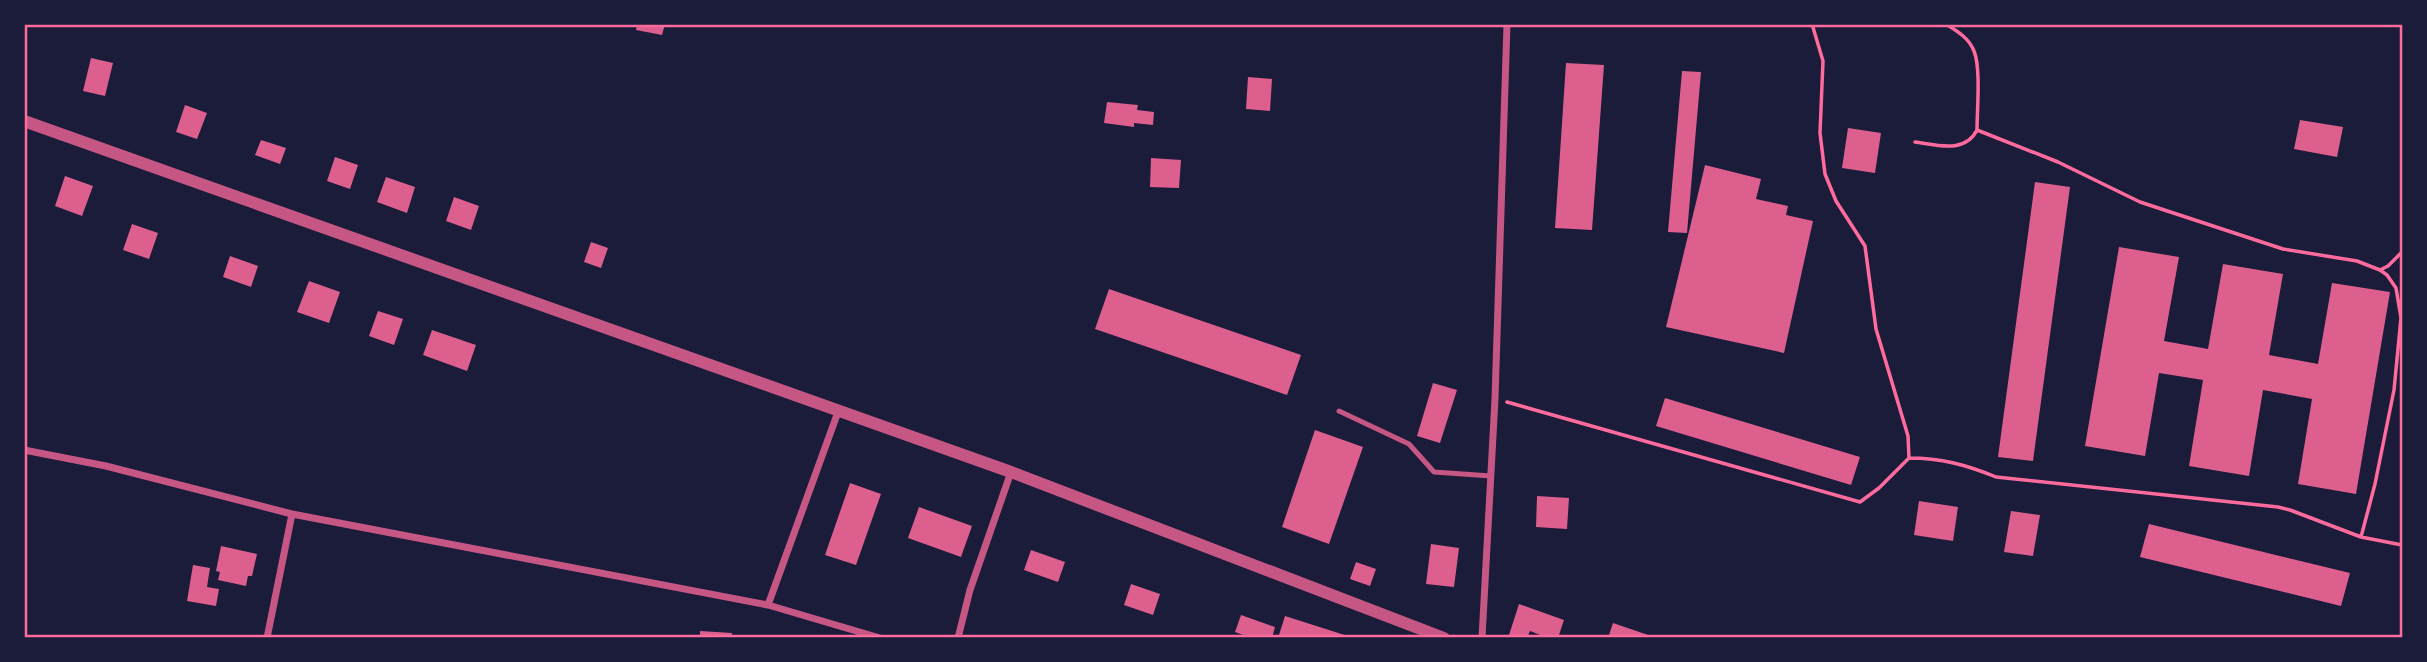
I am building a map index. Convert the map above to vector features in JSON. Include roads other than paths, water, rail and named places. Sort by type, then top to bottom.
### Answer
[{"type":"street","points":[[1482,638],[1492,476],[1507,24]]},
{"type":"street","points":[[24,121],[1010,472],[1444,638]]},
{"type":"street","points":[[768,606],[838,412]]},
{"type":"street","points":[[24,450],[106,466],[292,514],[768,606],[880,638]]},
{"type":"street","points":[[958,638],[970,590],[1010,472]]},
{"type":"street","points":[[267,638],[292,514]]},
{"type":"lane","points":[[1339,411],[1409,444],[1434,472],[1492,476]]}]
